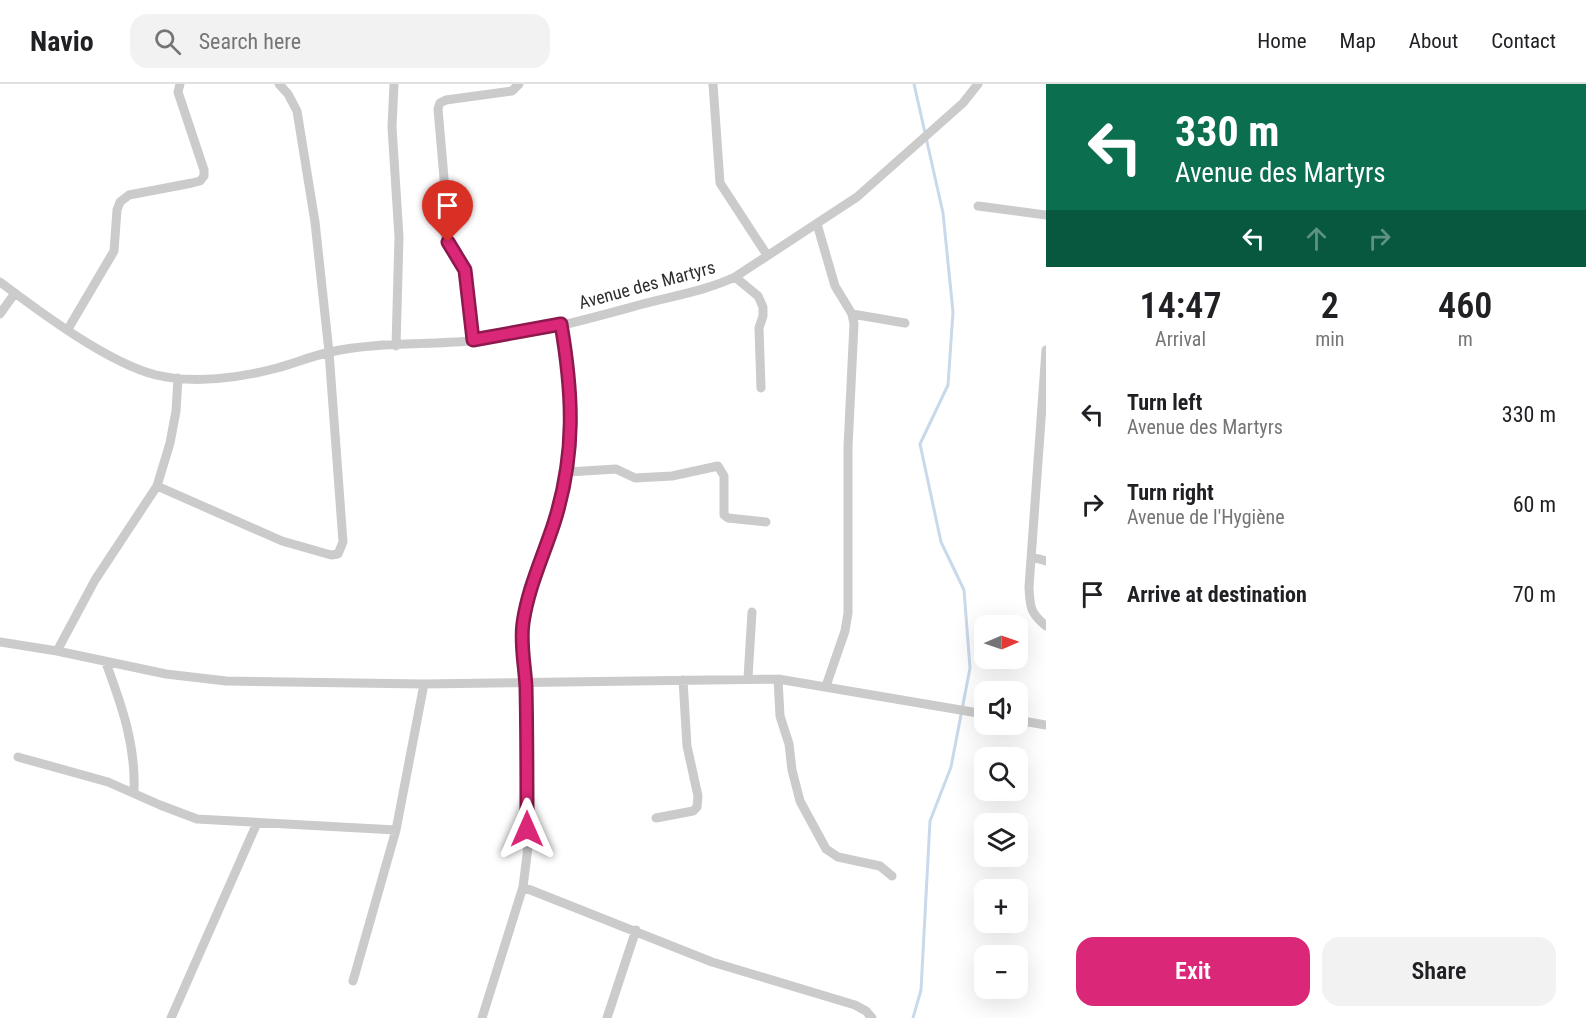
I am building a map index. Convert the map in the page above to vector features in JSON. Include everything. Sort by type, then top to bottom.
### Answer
[{"type":"street","points":[[68,329],[114,251],[117,210],[120,202],[129,195],[192,183],[204,176],[178,92],[180,84]]},
{"type":"street","points":[[157,486],[282,541],[321,553],[338,554],[343,542],[329,352],[316,231],[297,111],[288,94],[279,84]]},
{"type":"street","points":[[394,84],[392,127],[399,237],[396,346]]},
{"type":"street","points":[[473,340],[465,270],[445,235],[444,178],[438,109],[440,103],[446,100],[512,91],[519,84]]},
{"type":"street","points":[[713,84],[720,183],[767,255]]},
{"type":"street","name":"Avenue des Martyrs","points":[[0,282],[68,329],[130,365],[156,375],[178,378],[248,375],[329,352],[364,347],[473,340],[561,324],[698,290],[735,277],[857,197],[963,103],[978,84]]},
{"type":"street","points":[[978,206],[1046,215]]},
{"type":"street","points":[[817,224],[835,286],[852,314],[854,324],[848,447],[848,613],[845,631],[826,686]]},
{"type":"street","points":[[735,277],[758,296],[763,307],[759,328],[761,388]]},
{"type":"street","points":[[0,314],[15,293]]},
{"type":"street","points":[[852,314],[905,323]]},
{"type":"street","points":[[482,1018],[523,887],[528,847],[526,681],[522,627],[527,602],[554,524],[568,472],[571,394],[561,324]]},
{"type":"street","points":[[1046,350],[1041,508],[1032,557],[1030,605],[1034,616],[1046,626]]},
{"type":"street","points":[[57,651],[95,580],[157,486],[176,411],[178,378]]},
{"type":"street","points":[[568,472],[616,469],[635,478],[672,476],[718,466],[724,476],[724,515],[728,518],[766,522]]},
{"type":"street","points":[[1032,557],[1046,561]]},
{"type":"street","points":[[748,678],[752,612]]},
{"type":"street","points":[[0,642],[57,651],[166,675],[226,681],[424,684],[778,679],[974,712]]},
{"type":"street","points":[[106,663],[126,718],[133,750],[134,792]]},
{"type":"street","points":[[778,679],[780,716],[789,744],[792,770],[800,801],[826,849],[838,857],[880,867],[892,876]]},
{"type":"street","points":[[656,818],[693,812],[697,807],[698,796],[687,746],[683,680]]},
{"type":"street","points":[[353,981],[396,830],[424,684]]},
{"type":"street","points":[[1028,722],[1046,725]]},
{"type":"street","points":[[18,757],[108,782],[197,819],[396,830]]},
{"type":"street","points":[[171,1018],[257,823]]},
{"type":"street","points":[[523,887],[712,962],[855,1005],[866,1011],[872,1018]]},
{"type":"street","points":[[607,1018],[636,930]]},
{"type":"waterway","points":[[913,1018],[921,990],[930,821],[951,767],[970,668],[964,590],[941,542],[920,444],[948,385],[953,312],[943,213],[914,84]]},
{"type":"route","points":[[448,242],[465,270],[473,340],[561,324],[569,376],[571,426],[568,472],[554,524],[527,602],[522,627],[528,746],[527,829]]}]
